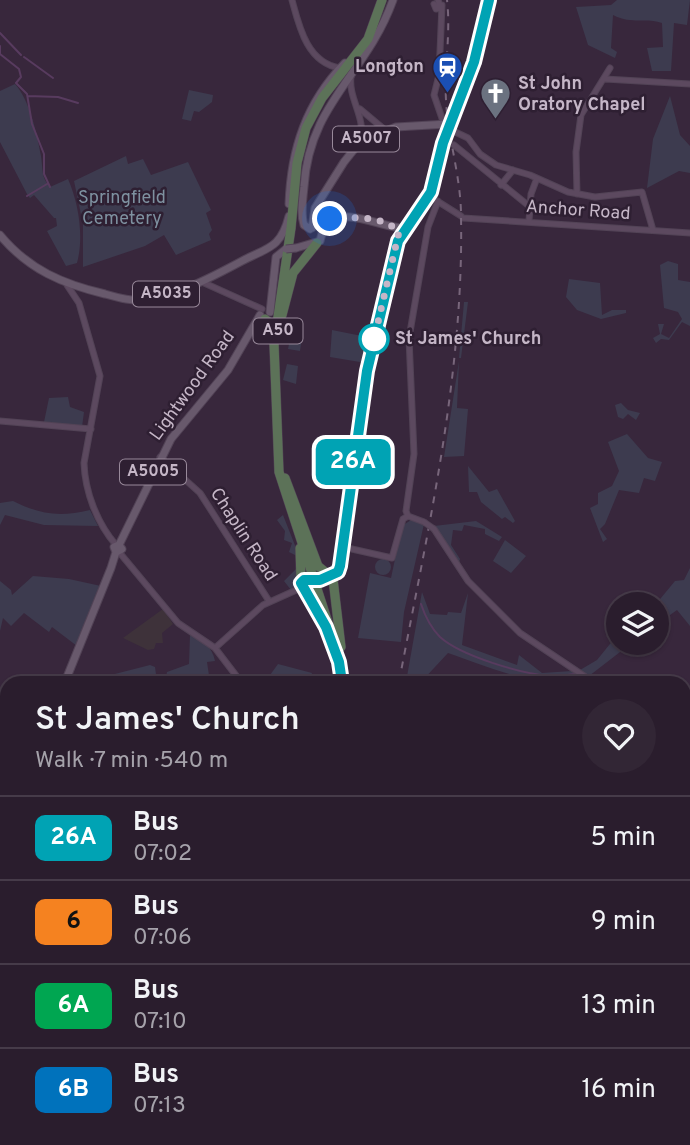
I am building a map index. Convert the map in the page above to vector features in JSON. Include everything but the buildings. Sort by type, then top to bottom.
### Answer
[{"type":"highway","name":"A50","points":[[343,676],[326,602],[290,502],[281,459],[278,333],[306,141],[322,105],[373,39],[382,0]]},
{"type":"highway","name":"A50","points":[[343,676],[279,472],[274,369],[277,314],[291,234],[298,153],[306,128],[322,98],[368,39],[382,0]]},
{"type":"highway","points":[[278,333],[293,273],[315,243]]},
{"type":"highway","points":[[263,315],[271,326],[274,369]]},
{"type":"highway","points":[[281,459],[318,566],[319,612],[339,662]]},
{"type":"highway","points":[[279,472],[287,512],[302,556],[334,607],[343,676]]},
{"type":"main road","points":[[271,255],[287,223],[291,167],[297,141],[309,112],[336,70],[361,42],[382,0]]},
{"type":"main road","points":[[315,243],[302,218],[310,147],[320,120],[346,87],[379,35],[393,0]]},
{"type":"main road","points":[[317,581],[343,547],[367,371],[399,236],[433,197],[447,130],[474,62],[489,0]]},
{"type":"main road","name":"A5007","points":[[310,231],[315,208],[360,142],[385,130],[422,123],[447,130]]},
{"type":"main road","points":[[271,255],[322,239],[325,222],[333,218],[370,219],[405,228]]},
{"type":"main road","points":[[392,226],[399,236]]},
{"type":"main road","points":[[296,246],[310,231],[318,227],[323,232]]},
{"type":"main road","name":"A5035","points":[[0,235],[36,268],[67,285],[142,300],[207,282],[253,257],[271,255]]},
{"type":"main road","name":"Lightwood Road","points":[[67,676],[118,548],[160,457],[171,439],[229,370],[263,315],[270,296],[274,271],[271,255]]},
{"type":"street","points":[[292,0],[305,42],[336,70]]},
{"type":"street","points":[[437,4],[443,15],[438,83],[434,95],[447,130],[483,171],[529,206]]},
{"type":"street","points":[[577,194],[576,152],[579,123],[584,109],[610,68]]},
{"type":"street","points":[[605,79],[690,84]]},
{"type":"street","points":[[346,87],[364,117],[385,130]]},
{"type":"street","points":[[360,142],[364,117]]},
{"type":"street","points":[[447,130],[468,138],[491,162],[577,194],[613,197],[642,192],[653,230]]},
{"type":"street","points":[[501,185],[514,170]]},
{"type":"street","points":[[529,221],[529,206],[537,178]]},
{"type":"street","points":[[408,516],[406,511],[414,454],[409,338],[433,197]]},
{"type":"street","name":"Anchor Road","points":[[433,197],[462,217],[690,233]]},
{"type":"street","points":[[207,282],[253,306],[263,315]]},
{"type":"street","points":[[67,285],[79,303]]},
{"type":"street","points":[[78,289],[79,303],[99,367],[99,393],[84,478],[92,504],[118,548],[178,623],[215,648],[236,676]]},
{"type":"street","points":[[0,421],[91,429]]},
{"type":"street","name":"Chaplin Road","points":[[160,457],[200,493],[269,601]]},
{"type":"street","points":[[408,516],[425,522],[434,529],[458,567],[520,633],[583,676]]},
{"type":"street","points":[[343,547],[392,558],[403,519],[408,516]]},
{"type":"street","points":[[215,648],[269,601],[317,581]]},
{"type":"shaded area","points":[[163,609],[173,624],[162,633],[163,643],[156,643],[154,649],[148,650],[123,638]]},
{"type":"green space","points":[[617,0],[690,0],[687,25],[674,23],[671,71],[652,71],[647,48],[663,47],[662,23],[627,20],[613,15],[611,48],[617,52],[615,58],[588,45],[576,7],[611,5]]},
{"type":"green space","points":[[15,84],[25,99],[32,118],[45,180],[50,187],[68,179],[72,189],[80,232],[77,263],[66,266],[47,231],[57,226],[56,218],[34,195],[30,198],[27,194],[0,142],[0,91]]},
{"type":"green space","points":[[189,90],[213,95],[212,102],[199,112],[194,111],[191,121],[182,119]]},
{"type":"green space","points":[[670,96],[680,135],[690,146],[690,173],[679,171],[647,188],[653,139]]},
{"type":"green space","name":"Springfield Cemetery","points":[[126,156],[128,164],[143,159],[151,175],[188,162],[211,210],[206,213],[212,230],[209,234],[211,240],[176,255],[164,235],[145,246],[83,267],[83,224],[74,181]]},
{"type":"green space","points":[[668,261],[678,264],[678,280],[690,282],[690,326],[682,322],[669,340],[661,339],[656,343],[653,338],[660,334],[658,324],[664,324],[661,334],[669,338],[682,319],[678,312],[664,308],[660,265]]},
{"type":"green space","points":[[569,279],[600,283],[602,315],[612,310],[626,310],[626,313],[601,319],[577,310],[566,297]]},
{"type":"green space","points":[[464,302],[468,302],[459,358]]},
{"type":"green space","points":[[292,329],[303,331],[300,351],[288,349]]},
{"type":"green space","points":[[332,330],[372,338],[366,363],[330,357]]},
{"type":"green space","points":[[459,361],[457,408],[468,409],[464,456],[444,457]]},
{"type":"green space","points":[[287,364],[298,366],[296,384],[283,380]]},
{"type":"green space","points":[[68,397],[70,407],[84,412],[82,427],[44,422],[49,398]]},
{"type":"green space","points":[[621,403],[628,410],[640,413],[636,420],[628,414],[623,419],[618,417],[615,405]]},
{"type":"green space","points":[[627,434],[648,458],[662,462],[655,481],[644,478],[639,493],[619,490],[605,524],[600,529],[607,539],[603,542],[590,508],[598,504],[598,493],[612,486],[619,471],[608,442]]},
{"type":"green space","points":[[468,466],[489,492],[497,489],[515,521],[513,523],[505,517],[502,519],[481,502],[477,492],[469,492]]},
{"type":"green space","points":[[13,501],[51,513],[69,514],[90,510],[98,526],[44,525],[5,515],[0,525],[0,503]]},
{"type":"green space","points":[[283,515],[300,558],[297,581],[293,579],[297,582],[291,590],[284,581],[297,568],[297,556],[289,552],[292,543],[284,540],[285,531],[277,520]]},
{"type":"green space","points":[[411,520],[424,524],[404,612],[401,642],[358,638],[370,573],[391,578],[402,526]]},
{"type":"green space","points":[[476,521],[502,537],[499,541],[485,534],[485,529],[464,525],[462,531],[453,530],[451,545],[460,559],[459,563],[434,526]]},
{"type":"green space","points":[[505,540],[526,556],[511,573],[493,561]]},
{"type":"green space","points":[[383,559],[391,567],[383,575],[375,567]]},
{"type":"green space","points":[[690,568],[690,626],[677,610],[669,616],[669,592],[666,592],[675,581],[684,580]]},
{"type":"green space","points":[[33,576],[69,579],[101,586],[77,646],[52,627],[49,632],[24,613],[11,626],[3,618],[0,631],[0,581],[11,590],[12,595]]},
{"type":"green space","points":[[422,592],[430,614],[447,615],[448,612],[461,613],[468,593],[462,645],[517,665],[519,655],[542,673],[572,671],[576,675],[517,676],[448,653],[427,676],[407,676]]},
{"type":"green space","points":[[190,635],[212,651],[215,661],[207,662],[209,676],[166,676],[167,672],[189,664]]},
{"type":"green space","points":[[606,649],[606,655],[616,655],[589,676],[580,670],[597,660]]},
{"type":"green space","points":[[278,664],[312,673],[311,676],[269,676]]},
{"type":"green space","points":[[150,665],[155,667],[156,676],[107,676]]},
{"type":"waterway","points":[[0,33],[21,55]]},
{"type":"waterway","points":[[0,46],[0,54],[19,69],[21,77],[16,83],[27,94],[32,124],[44,154],[44,174],[50,187]]},
{"type":"waterway","points":[[24,57],[53,78]]},
{"type":"waterway","points":[[28,96],[58,97],[78,103]]},
{"type":"waterway","points":[[27,196],[47,184]]},
{"type":"waterway","points":[[421,604],[426,617],[440,637],[462,651],[492,663],[550,676]]},
{"type":"waterway","points":[[559,676],[575,674]]},
{"type":"railway","points":[[400,676],[442,450],[457,334],[461,216],[446,100],[447,0]]},
{"type":"bus line","name":"26A","points":[[341,676],[339,662],[326,627],[310,594],[301,583],[338,572],[340,566],[367,371],[399,236],[431,192],[443,143],[474,62],[489,0]]},
{"type":"place","name":"Longton","points":[[447,94]]},
{"type":"place","name":"St John Oratory Chapel","points":[[495,121]]},
{"type":"place","name":"St James' Church","points":[[374,339]]},
{"type":"route","points":[[330,219],[380,221],[399,232],[373,344],[374,339]]}]
